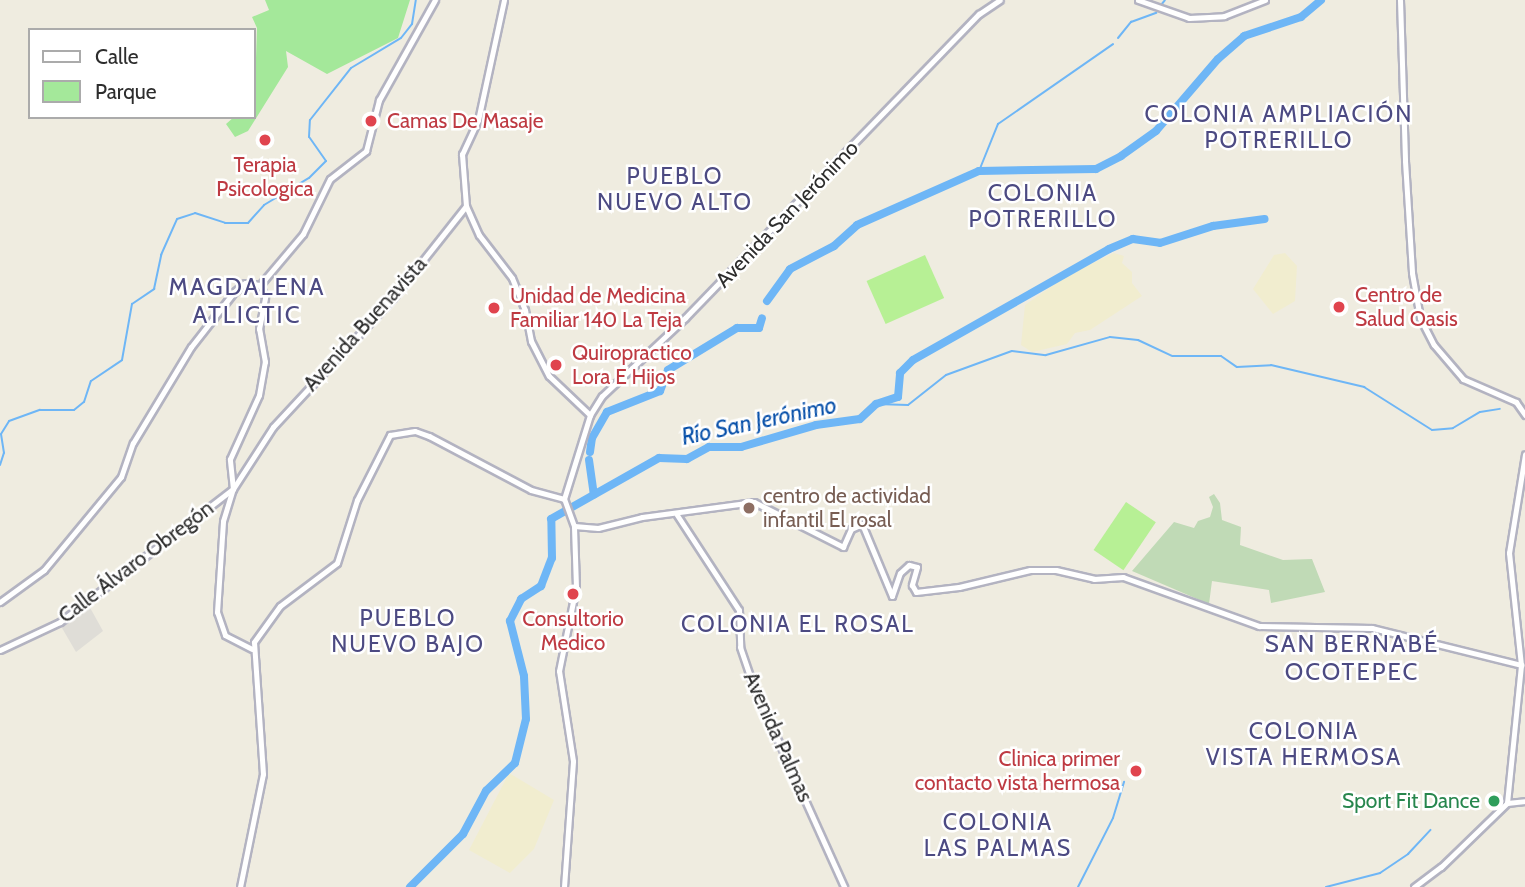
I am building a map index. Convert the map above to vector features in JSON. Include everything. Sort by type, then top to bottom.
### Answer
[{"type":"street","points":[[260,285],[303,234],[330,179],[366,151],[379,100],[435,0]]},
{"type":"street","points":[[504,0],[477,122],[463,149],[466,206],[479,235],[512,278],[525,310],[531,341],[549,376],[590,415]]},
{"type":"street","name":"Avenida San Jerónimo","points":[[565,502],[590,415],[602,396],[685,318],[979,14],[1000,0]]},
{"type":"street","points":[[1138,0],[1189,18],[1224,16],[1265,0]]},
{"type":"street","points":[[1400,0],[1398,46],[1417,306],[1426,332],[1451,368],[1476,386],[1516,402],[1525,415]]},
{"type":"street","name":"Avenida Buenavista","points":[[233,489],[273,427],[405,284],[466,206]]},
{"type":"street","points":[[0,602],[44,570],[121,477],[133,443],[199,335],[237,288],[245,283],[260,285]]},
{"type":"street","points":[[252,649],[225,635],[219,627],[223,521],[233,489],[230,459],[259,395],[265,362],[259,330],[265,297],[260,285]]},
{"type":"street","points":[[240,887],[262,774],[252,649],[272,614],[337,563],[357,500],[390,435],[415,431],[531,491],[565,502],[574,526],[576,598],[559,671],[573,761],[564,887]]},
{"type":"street","points":[[1507,803],[1521,664],[1509,553],[1525,454]]},
{"type":"street","name":"Calle Álvaro Obregón","points":[[0,650],[60,622],[233,489]]},
{"type":"street","points":[[575,538],[589,529],[642,517],[677,515],[754,502],[843,547],[851,529],[862,524],[892,596],[900,573],[909,565],[917,567],[912,585],[916,592],[1056,570],[1094,579],[1123,577],[1259,626],[1372,628],[1521,664]]},
{"type":"street","name":"Avenida Palmas","points":[[677,515],[739,612],[740,647],[753,685],[844,887]]},
{"type":"street","points":[[574,526],[589,529]]},
{"type":"street","points":[[1414,887],[1507,803],[1525,800]]},
{"type":"shaded area","points":[[1114,253],[1124,256],[1122,263],[1132,272],[1132,283],[1142,296],[1090,330],[1075,333],[1067,344],[1032,352],[1021,345],[1025,305],[1068,275]]},
{"type":"shaded area","points":[[1285,253],[1297,266],[1295,301],[1273,314],[1253,289],[1274,255]]},
{"type":"shaded area","points":[[88,604],[103,631],[76,652],[62,628]]},
{"type":"shaded area","points":[[509,773],[554,800],[534,849],[510,873],[469,850]]},
{"type":"green space","points":[[265,0],[410,0],[398,38],[327,74],[286,51],[288,67],[256,118],[257,28],[252,17],[269,10]]},
{"type":"green space","points":[[232,119],[256,119],[248,131],[235,137],[226,124]]},
{"type":"green space","points":[[925,255],[944,298],[886,324],[867,281]]},
{"type":"green space","points":[[1214,494],[1220,503],[1222,520],[1241,527],[1240,545],[1283,560],[1312,559],[1325,592],[1271,603],[1269,590],[1212,581],[1209,604],[1132,571],[1174,522],[1194,528],[1198,521],[1210,517],[1213,507],[1209,497]]},
{"type":"green space","points":[[1126,502],[1156,522],[1123,570],[1094,550]]},
{"type":"waterway","points":[[0,465],[4,453],[1,434],[9,421],[40,410],[74,410],[84,402],[91,381],[122,360],[132,304],[154,289],[161,255],[177,219],[195,213],[225,223],[248,223],[264,205],[309,178],[326,161],[309,137],[310,120],[351,68],[401,38],[412,24],[416,0]]},
{"type":"waterway","points":[[1161,5],[1165,0]]},
{"type":"waterway","points":[[767,301],[790,269],[834,246],[857,225],[979,171],[1096,169],[1121,156],[1156,131],[1218,59],[1244,36],[1301,17],[1321,0]]},
{"type":"waterway","points":[[1118,38],[1131,22],[1156,13]]},
{"type":"waterway","points":[[979,171],[998,124],[1113,44]]},
{"type":"waterway","name":"Río San Jerónimo","points":[[410,887],[463,834],[486,791],[515,763],[526,719],[524,676],[510,621],[521,599],[541,586],[552,558],[551,519],[659,458],[687,459],[709,447],[741,447],[816,425],[860,419],[876,404],[898,397],[900,373],[913,360],[1109,249],[1133,239],[1160,243],[1213,226],[1265,219]]},
{"type":"waterway","points":[[590,452],[592,438],[607,412],[660,391],[668,370],[737,328],[759,328],[762,318]]},
{"type":"waterway","points":[[876,404],[908,405],[946,375],[1012,351],[1046,355],[1110,337],[1138,340],[1173,356],[1221,356],[1237,367],[1271,365],[1364,387],[1432,430],[1453,428],[1480,412],[1500,409]]},
{"type":"waterway","points":[[589,460],[594,495]]},
{"type":"waterway","points":[[1078,887],[1113,818],[1124,782]]},
{"type":"waterway","points":[[1326,887],[1380,873],[1408,854],[1430,830]]},
{"type":"place","name":"Camas De Masaje","points":[[371,121]]},
{"type":"place","name":"Terapia Psicologica","points":[[265,140]]},
{"type":"place","name":"Centro de Salud Oasis","points":[[1339,307]]},
{"type":"place","name":"Unidad de Medicina Familiar 140 La Teja","points":[[494,308]]},
{"type":"place","name":"Quiropractico Lora E Hijos","points":[[556,365]]},
{"type":"place","name":"centro de actividad infantil El rosal","points":[[749,508]]},
{"type":"place","name":"Consultorio Medico","points":[[573,594]]},
{"type":"place","name":"Clinica primer contacto vista hermosa","points":[[1136,771]]},
{"type":"place","name":"Sport Fit Dance","points":[[1494,801]]},
{"type":"district","name":"COLONIA AMPLIACIÓN POTRERILLO","points":[[1279,127]]},
{"type":"district","name":"PUEBLO NUEVO ALTO","points":[[675,189]]},
{"type":"district","name":"COLONIA POTRERILLO","points":[[1043,206]]},
{"type":"district","name":"MAGDALENA ATLICTIC","points":[[247,301]]},
{"type":"district","name":"COLONIA EL ROSAL","points":[[798,624]]},
{"type":"district","name":"PUEBLO NUEVO BAJO","points":[[408,631]]},
{"type":"district","name":"SAN BERNABÉ OCOTEPEC","points":[[1352,658]]},
{"type":"district","name":"COLONIA VISTA HERMOSA","points":[[1304,744]]},
{"type":"district","name":"COLONIA LAS PALMAS","points":[[998,835]]}]
